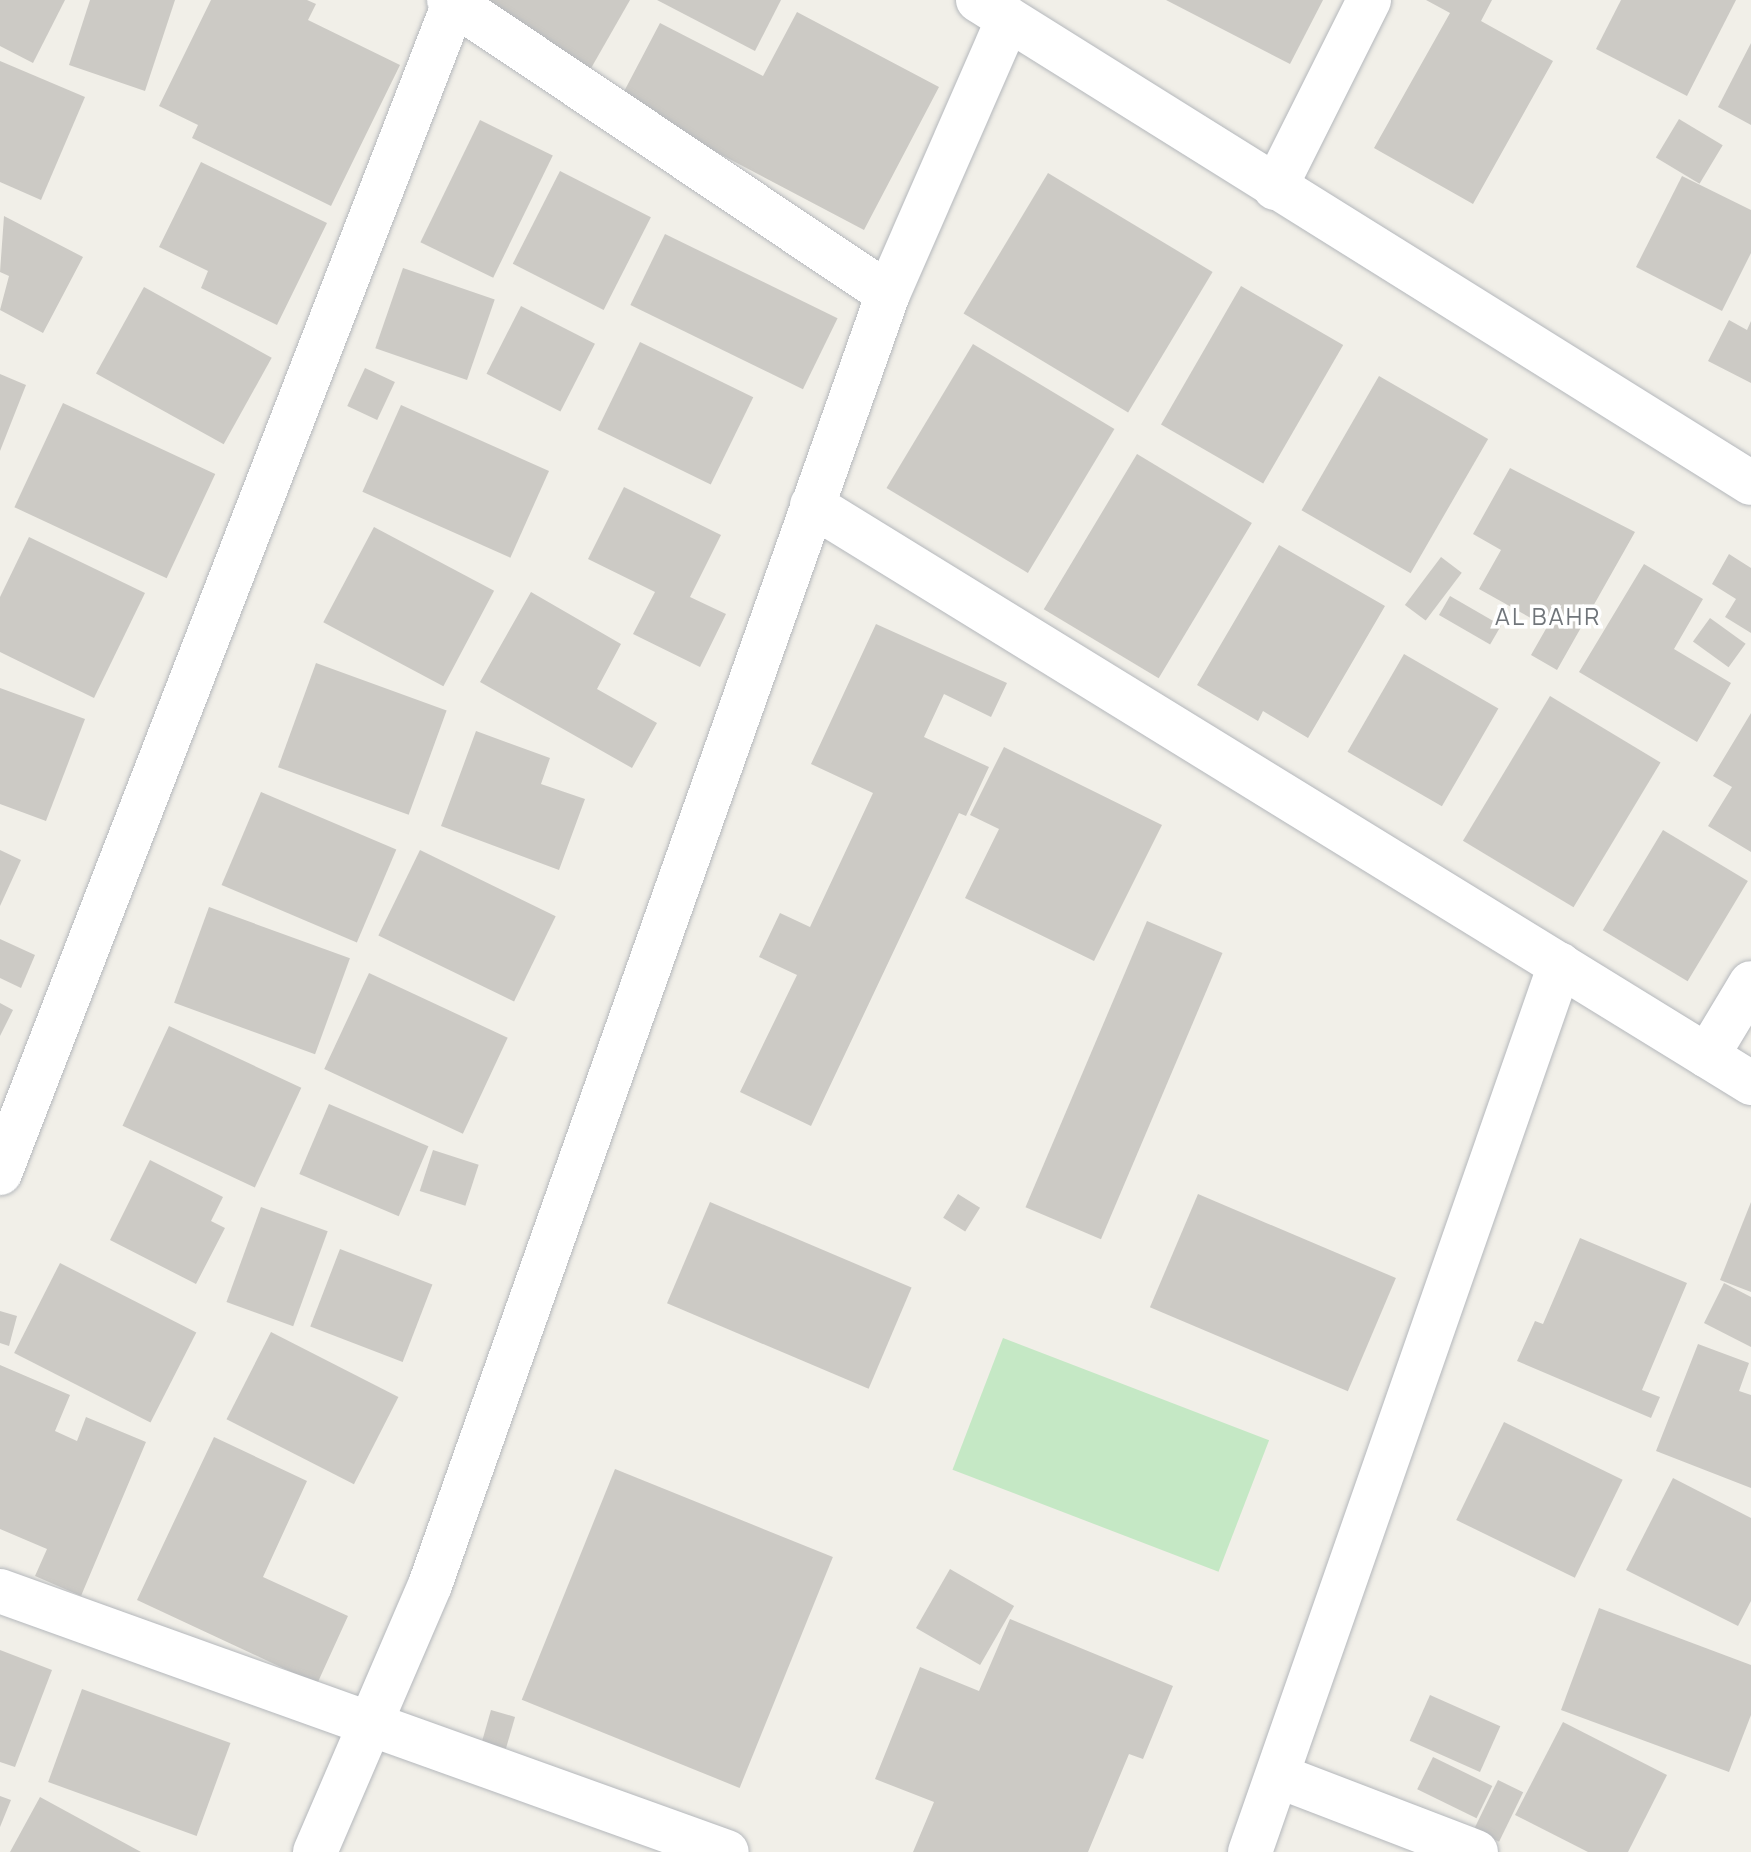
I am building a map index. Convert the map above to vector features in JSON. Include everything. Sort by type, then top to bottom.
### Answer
[{"type":"street","points":[[1275,188],[1369,0]]},
{"type":"street","points":[[0,1173],[452,1],[888,294]]},
{"type":"street","points":[[315,1852],[374,1727],[436,1570],[812,505],[993,10],[1751,483]]},
{"type":"street","points":[[812,505],[1751,1083]]},
{"type":"street","points":[[1250,1852],[1560,965]]},
{"type":"street","points":[[1707,1056],[1751,983]]},
{"type":"street","points":[[0,1591],[727,1852]]},
{"type":"street","points":[[1278,1776],[1476,1852]]},
{"type":"green space","points":[[1003,1338],[1269,1440],[1219,1572],[952,1470]]},
{"type":"building","points":[[0,0],[65,0],[33,63],[0,46]]},
{"type":"building","points":[[90,0],[175,0],[145,91],[69,65]]},
{"type":"building","points":[[211,0],[307,0],[316,4],[308,20],[400,65],[331,206],[192,138],[198,125],[159,106]]},
{"type":"building","points":[[469,0],[630,0],[590,70]]},
{"type":"building","points":[[657,0],[781,0],[755,51]]},
{"type":"building","points":[[1166,0],[1323,0],[1290,64]]},
{"type":"building","points":[[1426,0],[1492,0],[1481,21],[1553,61],[1473,204],[1374,148],[1450,13]]},
{"type":"building","points":[[1621,0],[1736,0],[1687,96],[1596,49]]},
{"type":"building","points":[[797,12],[939,87],[864,230],[619,101],[660,23],[763,76]]},
{"type":"building","points":[[1751,43],[1751,125],[1718,107]]},
{"type":"building","points":[[0,61],[85,97],[41,200],[0,182]]},
{"type":"building","points":[[1679,119],[1723,145],[1700,184],[1656,158]]},
{"type":"building","points":[[480,120],[553,156],[493,278],[420,242]]},
{"type":"building","points":[[201,162],[327,223],[277,325],[201,288],[208,271],[159,247]]},
{"type":"building","points":[[560,171],[651,217],[604,310],[513,264]]},
{"type":"building","points":[[1048,173],[1213,272],[1128,412],[964,314]]},
{"type":"building","points":[[1682,176],[1751,210],[1751,253],[1722,311],[1636,267]]},
{"type":"building","points":[[4,216],[83,257],[43,333],[0,310],[9,276],[0,272]]},
{"type":"building","points":[[665,234],[838,318],[803,389],[630,305]]},
{"type":"building","points":[[403,268],[495,300],[467,380],[375,348]]},
{"type":"building","points":[[1241,286],[1343,345],[1263,484],[1161,425]]},
{"type":"building","points":[[144,287],[272,358],[224,444],[96,374]]},
{"type":"building","points":[[521,306],[595,344],[560,411],[486,374]]},
{"type":"building","points":[[1729,320],[1747,330],[1751,321],[1751,383],[1708,361]]},
{"type":"building","points":[[640,342],[753,397],[711,484],[597,429]]},
{"type":"building","points":[[973,344],[1114,429],[1028,573],[886,488]]},
{"type":"building","points":[[365,368],[395,382],[377,420],[347,406]]},
{"type":"building","points":[[0,374],[26,385],[0,451]]},
{"type":"building","points":[[1379,376],[1488,439],[1411,573],[1302,510]]},
{"type":"building","points":[[63,403],[215,474],[167,578],[14,507]]},
{"type":"building","points":[[401,405],[549,471],[510,558],[362,492]]},
{"type":"building","points":[[1137,454],[1252,523],[1159,678],[1044,609]]},
{"type":"building","points":[[1510,468],[1635,532],[1557,670],[1531,655],[1547,627],[1479,589],[1501,550],[1473,534]]},
{"type":"building","points":[[624,487],[721,535],[690,597],[726,614],[700,667],[633,634],[655,592],[588,559]]},
{"type":"building","points":[[374,527],[494,591],[443,686],[323,622]]},
{"type":"building","points":[[29,537],[145,593],[94,698],[0,652],[0,597]]},
{"type":"building","points":[[1279,545],[1385,606],[1308,738],[1263,711],[1258,721],[1197,685]]},
{"type":"building","points":[[1729,554],[1751,568],[1751,633],[1725,617],[1736,599],[1712,584]]},
{"type":"building","points":[[1441,557],[1462,573],[1426,621],[1405,605]]},
{"type":"building","points":[[1644,564],[1703,599],[1674,649],[1731,683],[1697,742],[1579,672]]},
{"type":"building","points":[[531,592],[621,644],[597,689],[657,723],[632,768],[480,682]]},
{"type":"building","points":[[1450,596],[1501,626],[1490,645],[1439,615]]},
{"type":"building","points":[[1710,618],[1746,644],[1729,667],[1693,641]]},
{"type":"building","points":[[876,624],[1007,683],[991,717],[944,694],[924,737],[989,767],[966,816],[959,813],[811,1126],[740,1092],[797,975],[759,957],[780,913],[810,927],[873,793],[811,764]]},
{"type":"building","points":[[1404,654],[1498,708],[1442,806],[1348,752]]},
{"type":"building","points":[[316,663],[447,711],[409,815],[278,767]]},
{"type":"building","points":[[0,688],[85,719],[46,821],[0,804]]},
{"type":"building","points":[[1550,696],[1661,762],[1574,907],[1463,841]]},
{"type":"building","points":[[1751,713],[1751,852],[1708,826],[1732,787],[1713,776]]},
{"type":"building","points":[[476,731],[550,758],[541,784],[585,799],[559,870],[441,826]]},
{"type":"building","points":[[1004,747],[1162,825],[1094,961],[965,898],[999,829],[970,815]]},
{"type":"building","points":[[261,792],[396,849],[357,942],[222,885]]},
{"type":"building","points":[[1663,830],[1748,881],[1688,981],[1603,930]]},
{"type":"building","points":[[0,850],[21,860],[0,906]]},
{"type":"building","points":[[420,850],[556,916],[514,1002],[378,935]]},
{"type":"building","points":[[209,907],[350,958],[315,1054],[174,1003]]},
{"type":"building","points":[[1147,921],[1222,953],[1101,1239],[1025,1207]]},
{"type":"building","points":[[0,939],[35,955],[21,988],[0,978]]},
{"type":"building","points":[[369,973],[508,1038],[463,1134],[324,1069]]},
{"type":"building","points":[[0,1003],[13,1010],[0,1036]]},
{"type":"building","points":[[169,1026],[301,1088],[255,1187],[123,1126]]},
{"type":"building","points":[[329,1104],[428,1146],[399,1216],[299,1174]]},
{"type":"building","points":[[433,1150],[479,1165],[465,1206],[420,1191]]},
{"type":"building","points":[[150,1160],[223,1197],[211,1221],[225,1228],[196,1284],[110,1240]]},
{"type":"building","points":[[958,1194],[980,1208],[965,1232],[943,1218]]},
{"type":"building","points":[[1198,1194],[1396,1278],[1348,1391],[1150,1307]]},
{"type":"building","points":[[710,1202],[912,1288],[869,1389],[667,1303]]},
{"type":"building","points":[[1751,1202],[1751,1292],[1720,1280]]},
{"type":"building","points":[[261,1207],[328,1231],[293,1326],[226,1302]]},
{"type":"building","points":[[1580,1238],[1687,1283],[1642,1390],[1660,1397],[1651,1418],[1517,1361],[1535,1321],[1543,1324]]},
{"type":"building","points":[[340,1249],[432,1284],[403,1362],[310,1326]]},
{"type":"building","points":[[60,1263],[196,1332],[150,1422],[14,1353]]},
{"type":"building","points":[[1724,1283],[1751,1297],[1751,1347],[1704,1323]]},
{"type":"building","points":[[0,1311],[17,1316],[9,1346],[0,1343]]},
{"type":"building","points":[[271,1332],[398,1397],[354,1484],[227,1419]]},
{"type":"building","points":[[1698,1344],[1749,1363],[1739,1391],[1751,1395],[1751,1488],[1656,1451]]},
{"type":"building","points":[[0,1365],[70,1395],[55,1431],[77,1441],[86,1417],[146,1442],[81,1596],[35,1576],[47,1549],[0,1529]]},
{"type":"building","points":[[1504,1422],[1623,1480],[1575,1578],[1456,1520]]},
{"type":"building","points":[[214,1437],[307,1481],[263,1577],[348,1616],[317,1684],[137,1600]]},
{"type":"building","points":[[615,1469],[833,1557],[740,1788],[522,1700]]},
{"type":"building","points":[[1673,1478],[1751,1518],[1751,1601],[1738,1626],[1626,1570]]},
{"type":"building","points":[[950,1569],[1014,1606],[980,1665],[916,1628]]},
{"type":"building","points":[[1599,1608],[1751,1665],[1751,1715],[1729,1772],[1561,1710]]},
{"type":"building","points":[[1010,1619],[1173,1686],[1143,1759],[1129,1754],[1088,1852],[913,1852],[934,1802],[875,1779],[920,1667],[979,1691]]},
{"type":"building","points":[[0,1650],[52,1670],[15,1767],[0,1762]]},
{"type":"building","points":[[82,1689],[230,1743],[197,1836],[48,1782]]},
{"type":"building","points":[[1430,1695],[1500,1726],[1480,1772],[1410,1741]]},
{"type":"building","points":[[491,1710],[515,1717],[506,1749],[482,1742]]},
{"type":"building","points":[[1563,1722],[1667,1775],[1628,1852],[1588,1852],[1515,1815]]},
{"type":"building","points":[[1433,1757],[1492,1786],[1477,1818],[1417,1789]]},
{"type":"building","points":[[1498,1780],[1523,1792],[1499,1842],[1474,1829]]},
{"type":"building","points":[[0,1796],[11,1800],[0,1827]]},
{"type":"building","points":[[40,1797],[141,1852],[10,1852]]},
{"type":"district","name":"AL BAHR","points":[[1548,616]]}]
